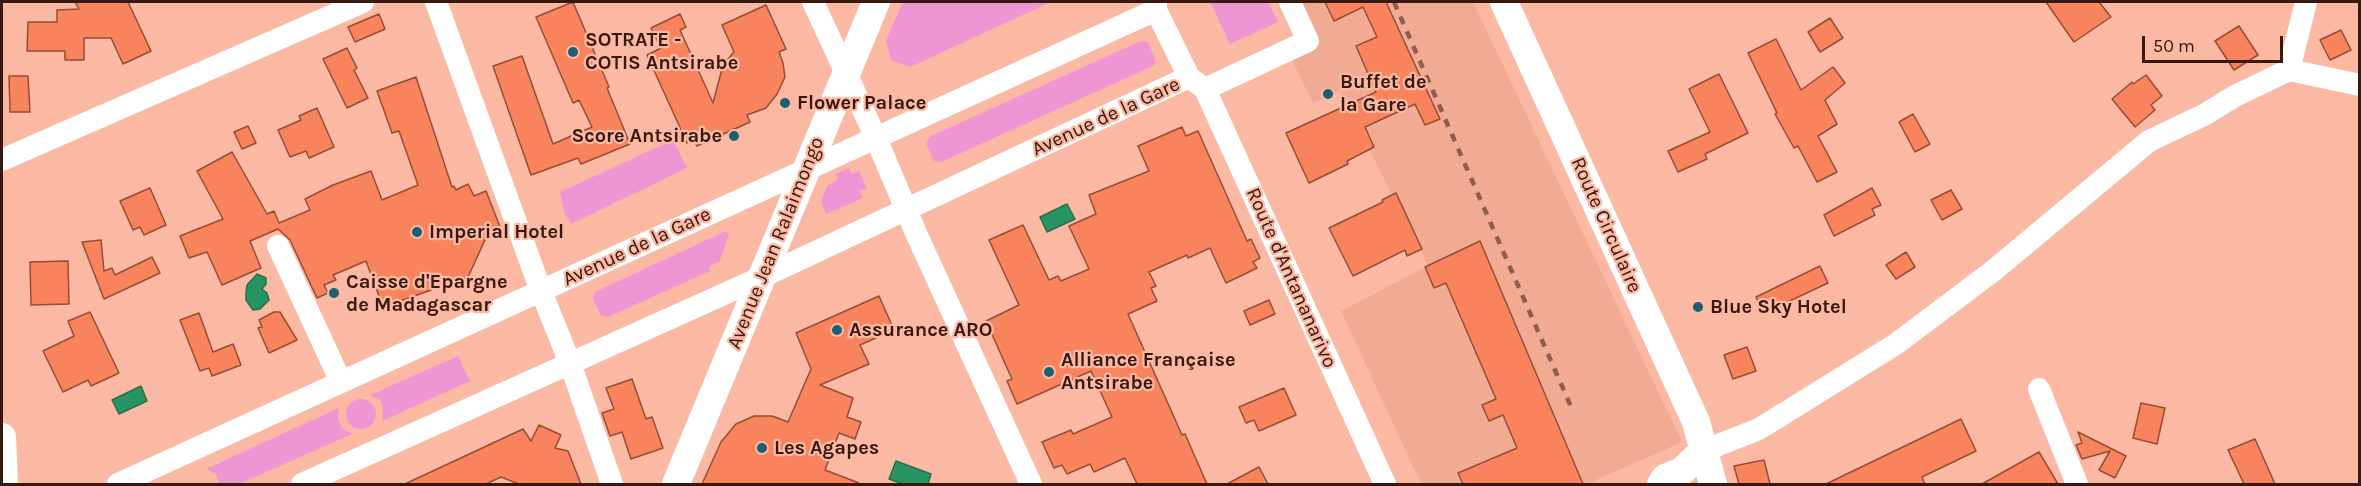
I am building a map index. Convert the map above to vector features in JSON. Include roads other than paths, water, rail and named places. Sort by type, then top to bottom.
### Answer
[{"type":"main road","name":"Avenue Jean Ralaimongo","points":[[676,484],[876,2]]},
{"type":"main road","name":"Route Circulaire","points":[[1504,2],[1696,423],[1712,483]]},
{"type":"main road","points":[[2,437],[4,484]]},
{"type":"main road","points":[[1672,478],[1702,451]]},
{"type":"main road","points":[[1672,478],[1698,473],[1712,483]]},
{"type":"street","points":[[2,160],[363,2]]},
{"type":"street","points":[[436,2],[541,291],[570,363],[612,484]]},
{"type":"street","points":[[813,2],[1031,484]]},
{"type":"street","name":"Avenue de la Gare","points":[[302,484],[906,210],[1197,83],[1308,41],[1290,2]]},
{"type":"street","points":[[2289,70],[2306,2]]},
{"type":"street","name":"Avenue de la Gare","points":[[118,484],[876,138],[1156,6]]},
{"type":"street","name":"Route d'Antananarivo","points":[[1156,6],[1197,83],[1385,484]]},
{"type":"street","points":[[1702,451],[1759,429],[1896,344],[1992,271],[2149,141],[2289,70],[2360,85]]},
{"type":"street","points":[[278,246],[341,382]]},
{"type":"street","points":[[2039,389],[2077,484]]},
{"type":"railway","points":[[1394,2],[1572,409]]},
{"type":"place","name":"SOTRATE - COTIS Antsirabe","points":[[573,52]]},
{"type":"place","name":"Buffet de la Gare","points":[[1328,94]]},
{"type":"place","name":"Flower Palace","points":[[785,103]]},
{"type":"place","name":"Score Antsirabe","points":[[734,136]]},
{"type":"place","name":"Imperial Hotel","points":[[417,232]]},
{"type":"place","name":"Caisse d'Epargne de Madagascar","points":[[334,293]]},
{"type":"place","name":"Blue Sky Hotel","points":[[1698,307]]},
{"type":"place","name":"Assurance ARO","points":[[837,330]]},
{"type":"place","name":"Alliance Française Antsirabe","points":[[1049,372]]},
{"type":"place","name":"Les Agapes","points":[[762,448]]}]
